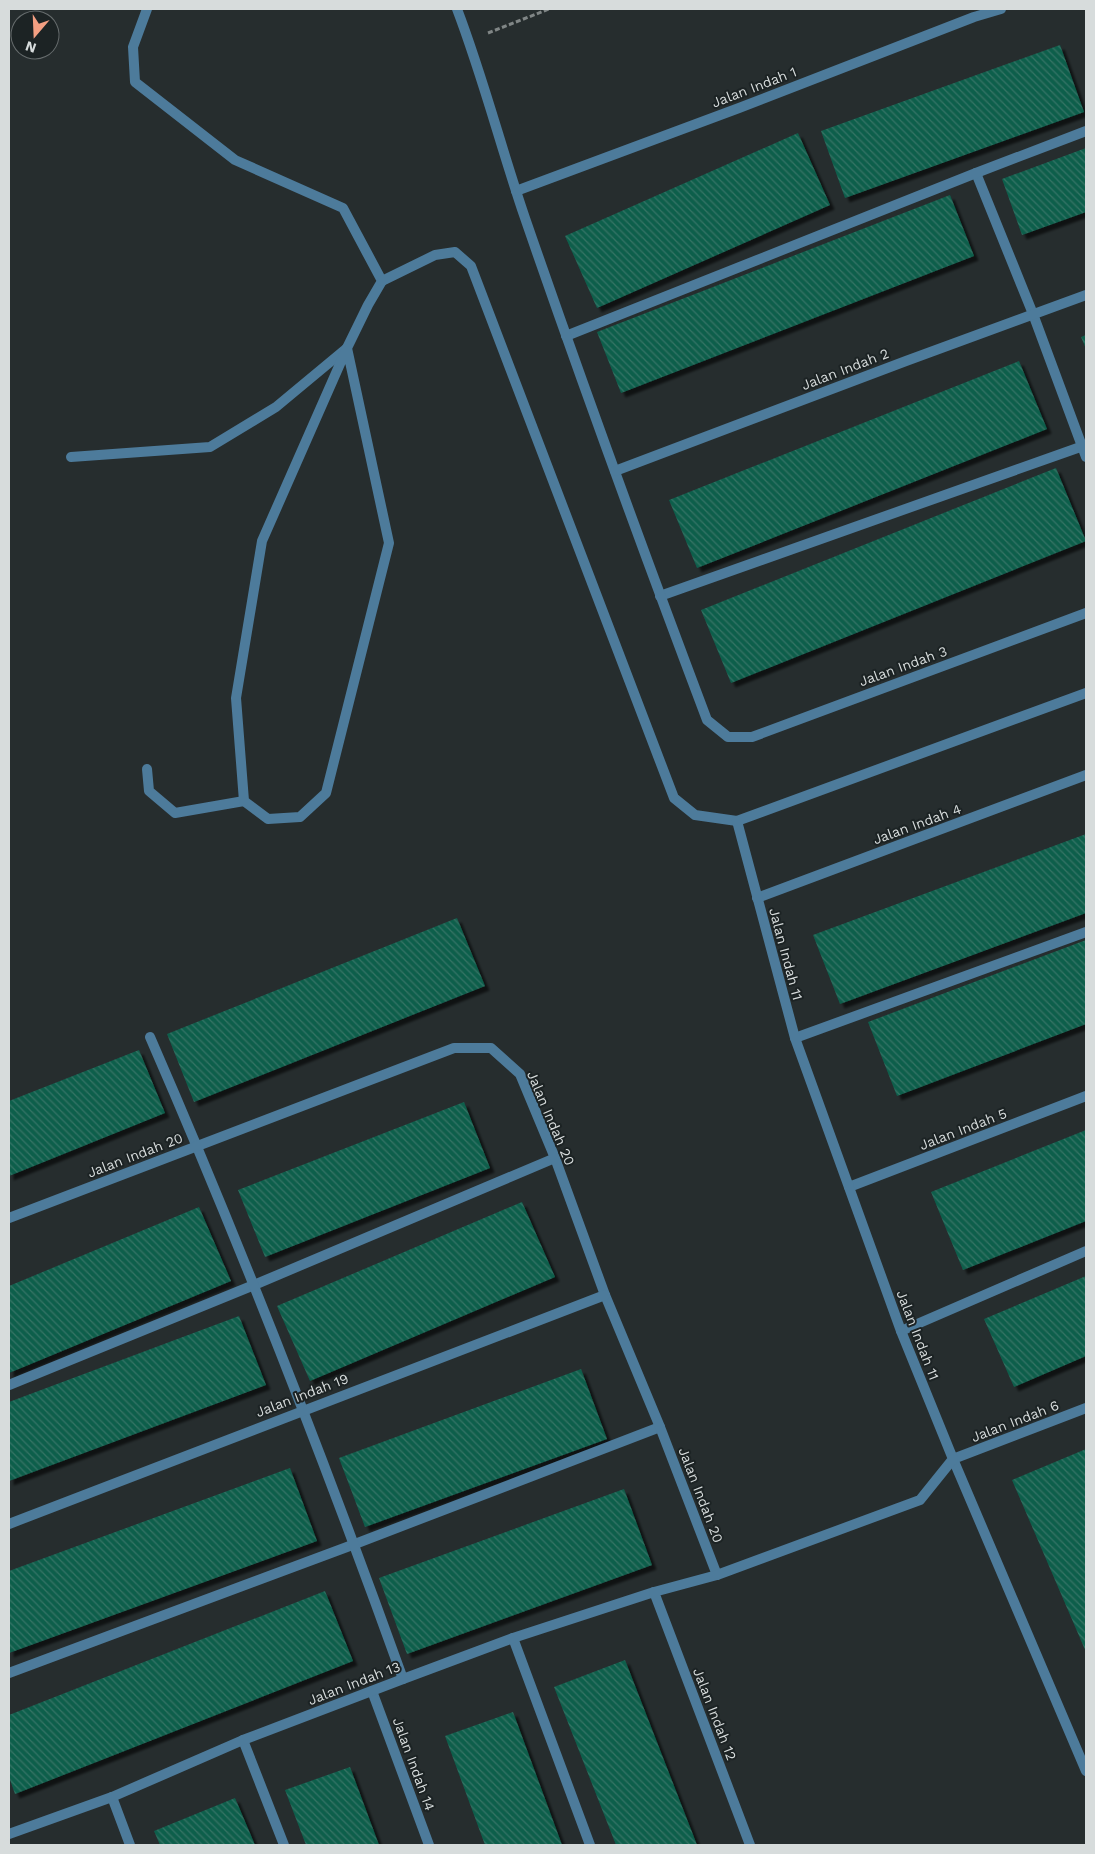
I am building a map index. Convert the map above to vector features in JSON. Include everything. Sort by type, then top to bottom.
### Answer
[{"type":"street","points":[[147,9],[133,47],[135,82],[235,160],[343,208],[382,281]]},
{"type":"street","points":[[457,9],[469,40],[516,191],[566,336],[660,596],[1084,446]]},
{"type":"street","name":"Jalan Indah 1","points":[[516,191],[739,108],[974,17],[1001,9]]},
{"type":"street","points":[[566,336],[1086,131]]},
{"type":"street","points":[[976,173],[1033,314],[1084,446],[1086,457]]},
{"type":"street","points":[[244,802],[236,698],[262,541],[347,348],[382,281],[435,255],[455,252],[471,266],[674,798],[695,815],[738,821],[1086,693]]},
{"type":"street","name":"Jalan Indah 2","points":[[615,471],[1086,295]]},
{"type":"street","points":[[71,458],[210,447],[276,407],[347,348]]},
{"type":"street","points":[[147,769],[149,791],[175,813],[244,802],[268,820],[300,817],[326,793],[389,544],[347,348]]},
{"type":"street","name":"Jalan Indah 3","points":[[660,596],[707,720],[728,737],[752,737],[1086,613]]},
{"type":"street","name":"Jalan Indah 4","points":[[757,898],[1086,776]]},
{"type":"street","name":"Jalan Indah 11","points":[[738,821],[795,1038],[901,1331],[953,1459],[1086,1771]]},
{"type":"street","points":[[795,1038],[1086,932]]},
{"type":"street","points":[[150,1037],[198,1146],[254,1285],[355,1544],[403,1679]]},
{"type":"street","name":"Jalan Indah 20","points":[[9,1218],[454,1048],[491,1048],[520,1074],[555,1158],[605,1295],[660,1427],[716,1575]]},
{"type":"street","name":"Jalan Indah 5","points":[[849,1187],[1086,1096]]},
{"type":"street","points":[[9,1385],[254,1285],[555,1158]]},
{"type":"street","points":[[901,1331],[1086,1251]]},
{"type":"street","name":"Jalan Indah 19","points":[[9,1524],[605,1295]]},
{"type":"street","name":"Jalan Indah 6","points":[[953,1459],[1086,1408]]},
{"type":"street","points":[[9,1673],[355,1544],[660,1427]]},
{"type":"street","name":"Jalan Indah 13","points":[[9,1834],[112,1797],[243,1740],[513,1638],[654,1592],[716,1575],[920,1500],[953,1459]]},
{"type":"street","name":"Jalan Indah 12","points":[[654,1592],[750,1845]]},
{"type":"street","points":[[513,1638],[590,1845]]},
{"type":"street","name":"Jalan Indah 14","points":[[372,1691],[429,1845]]},
{"type":"street","points":[[243,1740],[284,1845]]},
{"type":"street","points":[[112,1797],[130,1845]]},
{"type":"path","points":[[469,40],[549,9]]},
{"type":"building","points":[[1060,45],[1084,112],[845,198],[821,131]]},
{"type":"building","points":[[798,133],[830,205],[597,308],[565,236]]},
{"type":"building","points":[[1086,148],[1086,212],[1022,235],[1002,179]]},
{"type":"building","points":[[950,195],[974,256],[621,393],[597,332]]},
{"type":"building","points":[[1086,335],[1086,349],[1081,337]]},
{"type":"building","points":[[1019,361],[1047,429],[697,568],[669,500]]},
{"type":"building","points":[[1056,468],[1086,541],[731,683],[701,610]]},
{"type":"building","points":[[1086,834],[1086,913],[840,1004],[813,935]]},
{"type":"building","points":[[457,918],[485,986],[194,1102],[167,1034]]},
{"type":"building","points":[[1086,940],[1086,1024],[897,1096],[868,1022]]},
{"type":"building","points":[[139,1050],[165,1113],[9,1176],[9,1101]]},
{"type":"building","points":[[464,1102],[490,1168],[265,1257],[238,1190]]},
{"type":"building","points":[[1086,1130],[1086,1221],[963,1270],[931,1192]]},
{"type":"building","points":[[522,1202],[555,1277],[310,1381],[277,1306]]},
{"type":"building","points":[[199,1207],[231,1281],[9,1373],[9,1286]]},
{"type":"building","points":[[1086,1276],[1086,1356],[1014,1387],[984,1319]]},
{"type":"building","points":[[239,1316],[266,1385],[9,1481],[9,1402]]},
{"type":"building","points":[[581,1369],[607,1439],[365,1527],[339,1458]]},
{"type":"building","points":[[1086,1449],[1086,1652],[1012,1480]]},
{"type":"building","points":[[290,1468],[317,1541],[9,1653],[9,1571]]},
{"type":"building","points":[[624,1489],[652,1565],[407,1654],[379,1578]]},
{"type":"building","points":[[325,1591],[353,1661],[15,1794],[9,1777],[9,1715]]},
{"type":"building","points":[[625,1660],[697,1845],[616,1845],[554,1687]]},
{"type":"building","points":[[513,1712],[562,1845],[485,1845],[445,1736]]},
{"type":"building","points":[[350,1767],[379,1845],[306,1845],[285,1790]]},
{"type":"building","points":[[235,1798],[255,1845],[160,1845],[154,1831]]}]
